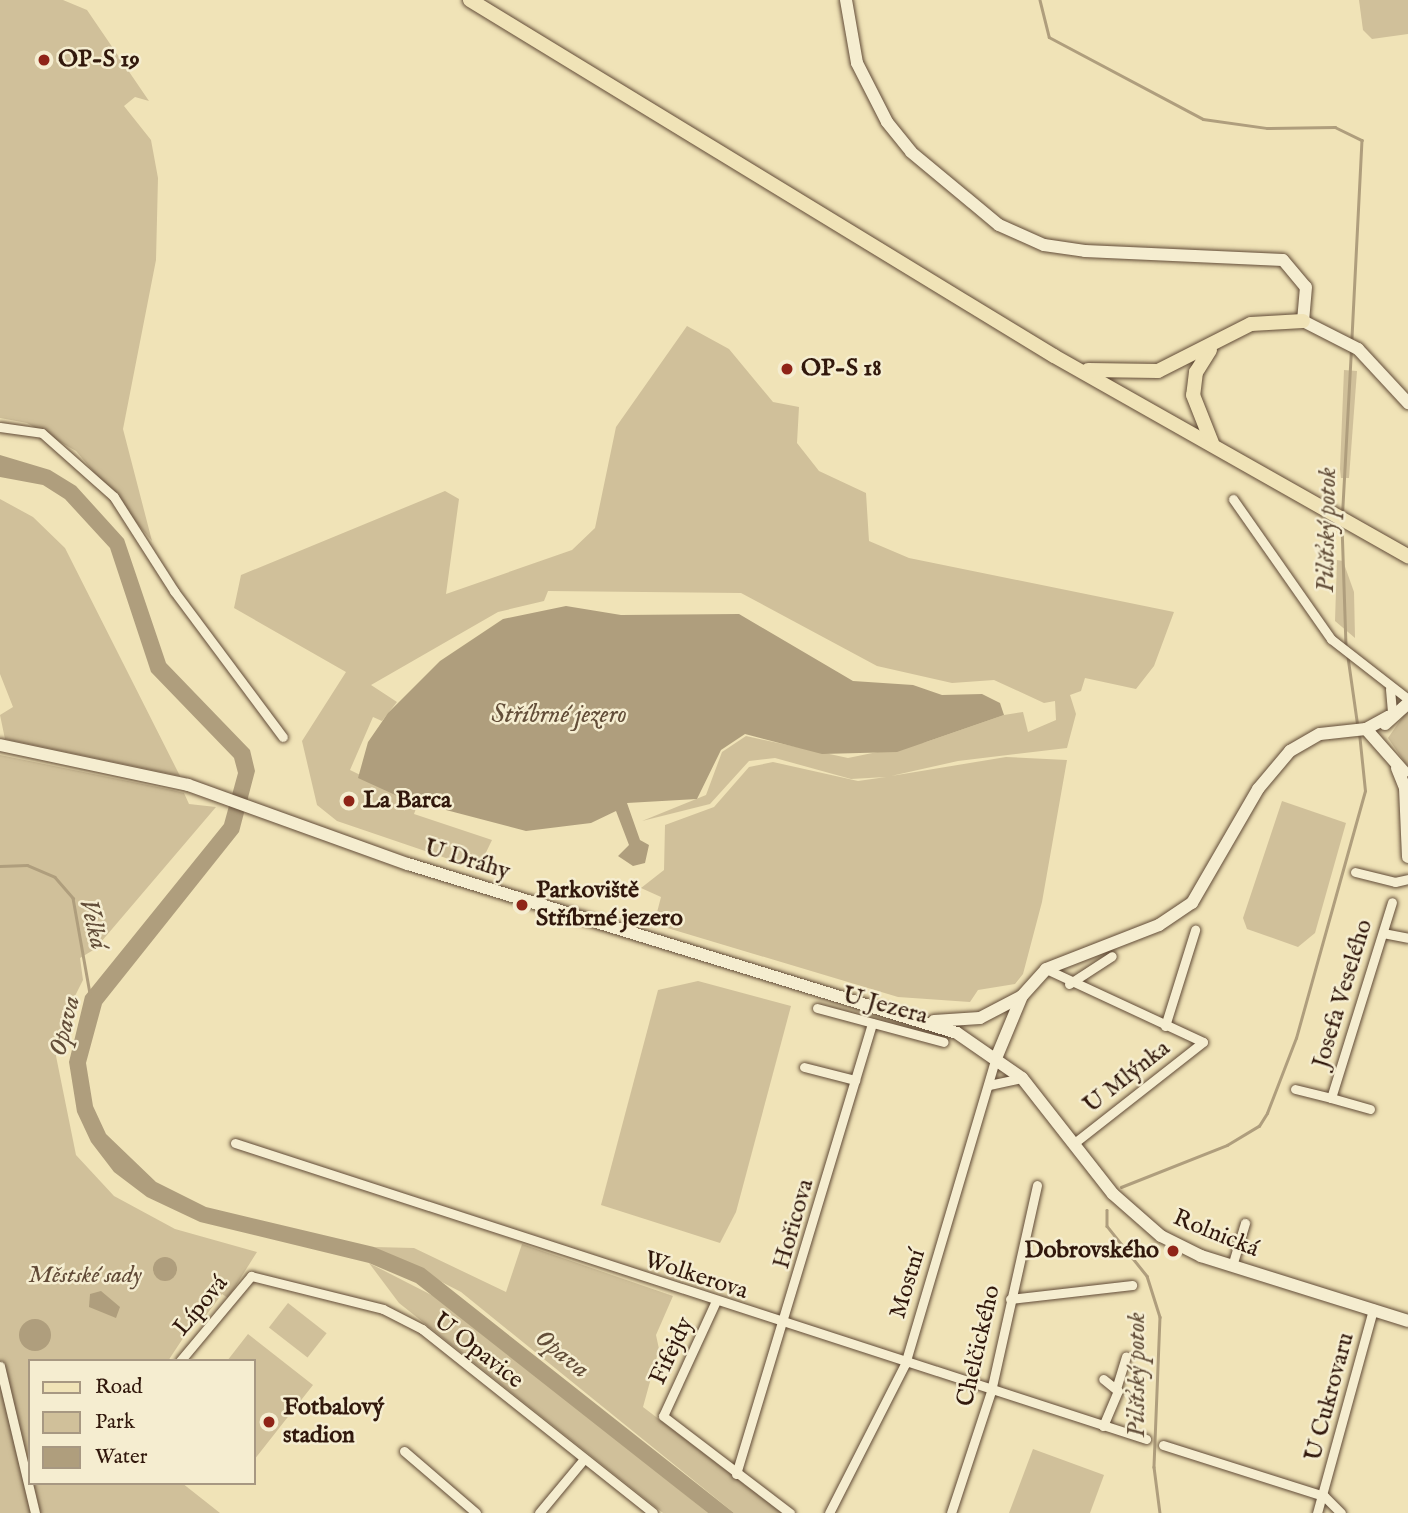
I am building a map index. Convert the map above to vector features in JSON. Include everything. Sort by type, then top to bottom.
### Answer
[{"type":"main road","points":[[470,0],[1054,356],[1408,556]]},
{"type":"main road","points":[[1054,356],[1099,372],[1134,374],[1170,368],[1244,327],[1265,321],[1303,321]]},
{"type":"main road","points":[[1219,343],[1199,366],[1193,395],[1200,426],[1221,451]]},
{"type":"street","points":[[846,0],[857,63],[887,122],[911,152],[999,225],[1044,245],[1085,251],[1277,258],[1304,281],[1303,321],[1345,340],[1358,349],[1408,403]]},
{"type":"street","points":[[0,427],[43,433],[114,497],[283,737]]},
{"type":"street","points":[[1233,499],[1336,643],[1408,701],[1366,729],[1403,771],[1407,795],[1408,857]]},
{"type":"street","points":[[1382,745],[1390,715],[1390,689]]},
{"type":"street","name":"U Dráhy","points":[[922,1021],[980,1018],[1022,996],[1046,970],[1113,941],[1159,925],[1192,903],[1280,760],[1320,734],[1366,729]]},
{"type":"street","name":"U Dráhy","points":[[0,745],[193,787],[285,821],[922,1021],[997,1056],[1022,996]]},
{"type":"street","points":[[1355,872],[1408,879]]},
{"type":"street","name":"Josefa Veselého","points":[[1370,1110],[1331,1098],[1392,902]]},
{"type":"street","points":[[1046,970],[1069,984],[1165,1026],[1195,930]]},
{"type":"street","points":[[1383,933],[1408,938]]},
{"type":"street","points":[[1069,984],[1112,956]]},
{"type":"street","name":"U Jezera","points":[[817,1008],[944,1042]]},
{"type":"street","name":"Hořicova","points":[[736,1474],[785,1324],[872,1023]]},
{"type":"street","name":"U Mlýnka","points":[[1074,1143],[1203,1042],[1165,1026]]},
{"type":"street","name":"Rolnická","points":[[997,1056],[1022,1078],[1143,1224],[1180,1247],[1408,1321]]},
{"type":"street","name":"Mostní","points":[[830,1513],[905,1364],[997,1056]]},
{"type":"street","points":[[804,1066],[855,1080]]},
{"type":"street","points":[[988,1087],[1002,1077],[1022,1078]]},
{"type":"street","points":[[1295,1089],[1331,1098]]},
{"type":"street","name":"Wolkerova","points":[[235,1143],[715,1303],[1146,1439]]},
{"type":"street","name":"Chelčického","points":[[951,1513],[991,1391],[1037,1185]]},
{"type":"street","points":[[1232,1266],[1245,1223]]},
{"type":"street","name":"Lípová","points":[[182,1359],[251,1276]]},
{"type":"street","name":"U Opavice","points":[[251,1276],[373,1306],[422,1329],[653,1513]]},
{"type":"street","points":[[1010,1299],[1132,1285]]},
{"type":"street","name":"Fifejdy","points":[[715,1303],[663,1416],[736,1474]]},
{"type":"street","name":"U Cukrovaru","points":[[1317,1513],[1324,1496],[1373,1309]]},
{"type":"street","points":[[1103,1426],[1126,1357]]},
{"type":"street","points":[[0,1366],[28,1484]]},
{"type":"street","points":[[1103,1379],[1116,1389]]},
{"type":"street","points":[[1163,1445],[1324,1496]]},
{"type":"street","points":[[404,1451],[476,1513]]},
{"type":"street","points":[[539,1513],[584,1459]]},
{"type":"street","points":[[736,1474],[790,1513]]},
{"type":"street","points":[[28,1485],[35,1513]]},
{"type":"street","name":"U Cukrovaru","points":[[1324,1496],[1341,1513]]},
{"type":"green space","points":[[0,0],[63,0],[87,10],[149,101],[135,97],[124,106],[151,140],[158,178],[156,260],[123,429],[152,541],[76,451],[27,423],[0,418]]},
{"type":"green space","points":[[1359,0],[1408,0],[1408,34],[1372,39],[1363,30]]},
{"type":"green space","points":[[687,326],[729,349],[773,402],[799,407],[797,443],[819,471],[866,493],[869,541],[909,558],[1174,612],[1154,666],[1136,689],[1085,678],[1081,691],[1070,695],[1076,714],[1067,748],[958,761],[891,776],[1006,757],[1067,760],[1042,902],[1023,974],[1015,984],[978,990],[970,1002],[898,997],[654,924],[661,897],[641,888],[664,870],[665,825],[714,807],[749,767],[773,762],[858,781],[886,777],[851,779],[775,758],[749,761],[710,804],[642,821],[706,795],[722,752],[746,736],[848,758],[926,742],[1004,715],[1023,712],[1028,732],[1056,720],[1055,701],[1044,703],[994,680],[952,683],[877,666],[741,593],[548,591],[544,601],[498,612],[371,685],[397,702],[382,721],[373,717],[350,770],[418,803],[414,814],[492,840],[478,869],[337,821],[317,805],[302,741],[346,672],[234,608],[241,575],[445,491],[459,499],[446,594],[572,550],[595,528],[616,427]]},
{"type":"green space","points":[[1344,370],[1357,371],[1349,478],[1341,478],[1340,469]]},
{"type":"green space","points":[[0,499],[33,517],[65,548],[180,776],[5,739],[0,715],[13,707],[0,674]]},
{"type":"green space","points":[[1337,560],[1343,561],[1354,592],[1355,638],[1335,621]]},
{"type":"green space","points":[[1408,709],[1408,767],[1388,738]]},
{"type":"green space","name":"Městské sady","points":[[0,755],[172,790],[184,793],[189,804],[216,807],[95,949],[80,958],[83,980],[64,1018],[56,1056],[76,1155],[114,1196],[175,1229],[257,1252],[228,1298],[222,1294],[204,1318],[199,1314],[169,1359],[28,1359],[28,1485],[185,1485],[220,1513],[0,1513]]},
{"type":"green space","points":[[1282,801],[1346,823],[1315,933],[1298,947],[1247,929],[1243,918]]},
{"type":"green space","points":[[698,981],[791,1006],[736,1212],[720,1243],[601,1205],[658,990]]},
{"type":"green space","points":[[522,1244],[673,1296],[656,1335],[659,1349],[643,1407],[782,1513],[734,1513],[461,1292],[374,1247],[414,1248],[506,1292]]},
{"type":"green space","points":[[369,1263],[451,1305],[708,1513],[663,1513],[399,1303]]},
{"type":"green space","points":[[288,1303],[327,1333],[308,1358],[269,1327]]},
{"type":"green space","name":"Fotbalový stadion","points":[[248,1334],[313,1385],[256,1457],[256,1359],[229,1359]]},
{"type":"green space","points":[[1033,1449],[1104,1475],[1090,1513],[1009,1513]]},
{"type":"water","points":[[0,455],[50,470],[76,486],[124,539],[166,663],[250,750],[255,771],[239,832],[102,1004],[86,1063],[93,1106],[106,1134],[156,1182],[206,1207],[374,1247],[424,1268],[734,1513],[708,1513],[416,1283],[369,1263],[200,1222],[147,1197],[114,1172],[91,1142],[77,1112],[69,1062],[85,996],[224,824],[238,773],[234,758],[151,672],[110,548],[65,499],[43,485],[0,477]]},
{"type":"water","name":"Stříbrné jezero","points":[[566,606],[621,615],[739,614],[853,681],[913,685],[942,695],[982,694],[1000,703],[1004,715],[897,752],[822,754],[745,734],[721,750],[697,799],[627,803],[640,840],[649,845],[645,863],[633,866],[618,856],[629,845],[616,811],[591,823],[526,831],[404,799],[358,778],[368,742],[388,713],[440,661],[503,619]]},
{"type":"water","points":[[165,1257],[174,1260],[177,1269],[174,1278],[165,1281],[156,1278],[153,1269],[156,1260]]},
{"type":"water","points":[[101,1291],[120,1307],[116,1318],[89,1307],[90,1294]]},
{"type":"water","points":[[35,1319],[46,1324],[51,1335],[46,1346],[35,1351],[24,1346],[19,1335],[24,1324]]},
{"type":"waterway","name":"Pilšťský potok","points":[[1040,0],[1049,37],[1203,119],[1267,128],[1335,127],[1362,140],[1352,340]]},
{"type":"waterway","name":"Pilšťský potok","points":[[1342,515],[1351,350]]},
{"type":"waterway","name":"Pilšťský potok","points":[[1342,525],[1346,647]]},
{"type":"waterway","name":"Pilšťský potok","points":[[1348,657],[1358,727]]},
{"type":"waterway","name":"Pilšťský potok","points":[[1121,1187],[1227,1145],[1259,1126],[1267,1113],[1296,1038],[1365,791],[1359,733]]},
{"type":"waterway","name":"Velká","points":[[0,866],[27,865],[55,877],[73,898],[90,993]]},
{"type":"waterway","name":"Pilšťský potok","points":[[1107,1210],[1107,1226],[1147,1276],[1160,1317],[1154,1467],[1160,1513]]},
{"type":"place","name":"OP-S 19","points":[[44,60]]},
{"type":"place","name":"OP-S 18","points":[[787,369]]},
{"type":"place","name":"La Barca","points":[[349,801]]},
{"type":"place","name":"Parkoviště Stříbrné jezero","points":[[522,905]]},
{"type":"place","name":"Dobrovského","points":[[1173,1251]]},
{"type":"place","name":"Fotbalový stadion","points":[[269,1422]]},
{"type":"water label","name":"Opava","points":[[65,1026]]},
{"type":"water label","name":"Opava","points":[[562,1354]]}]
